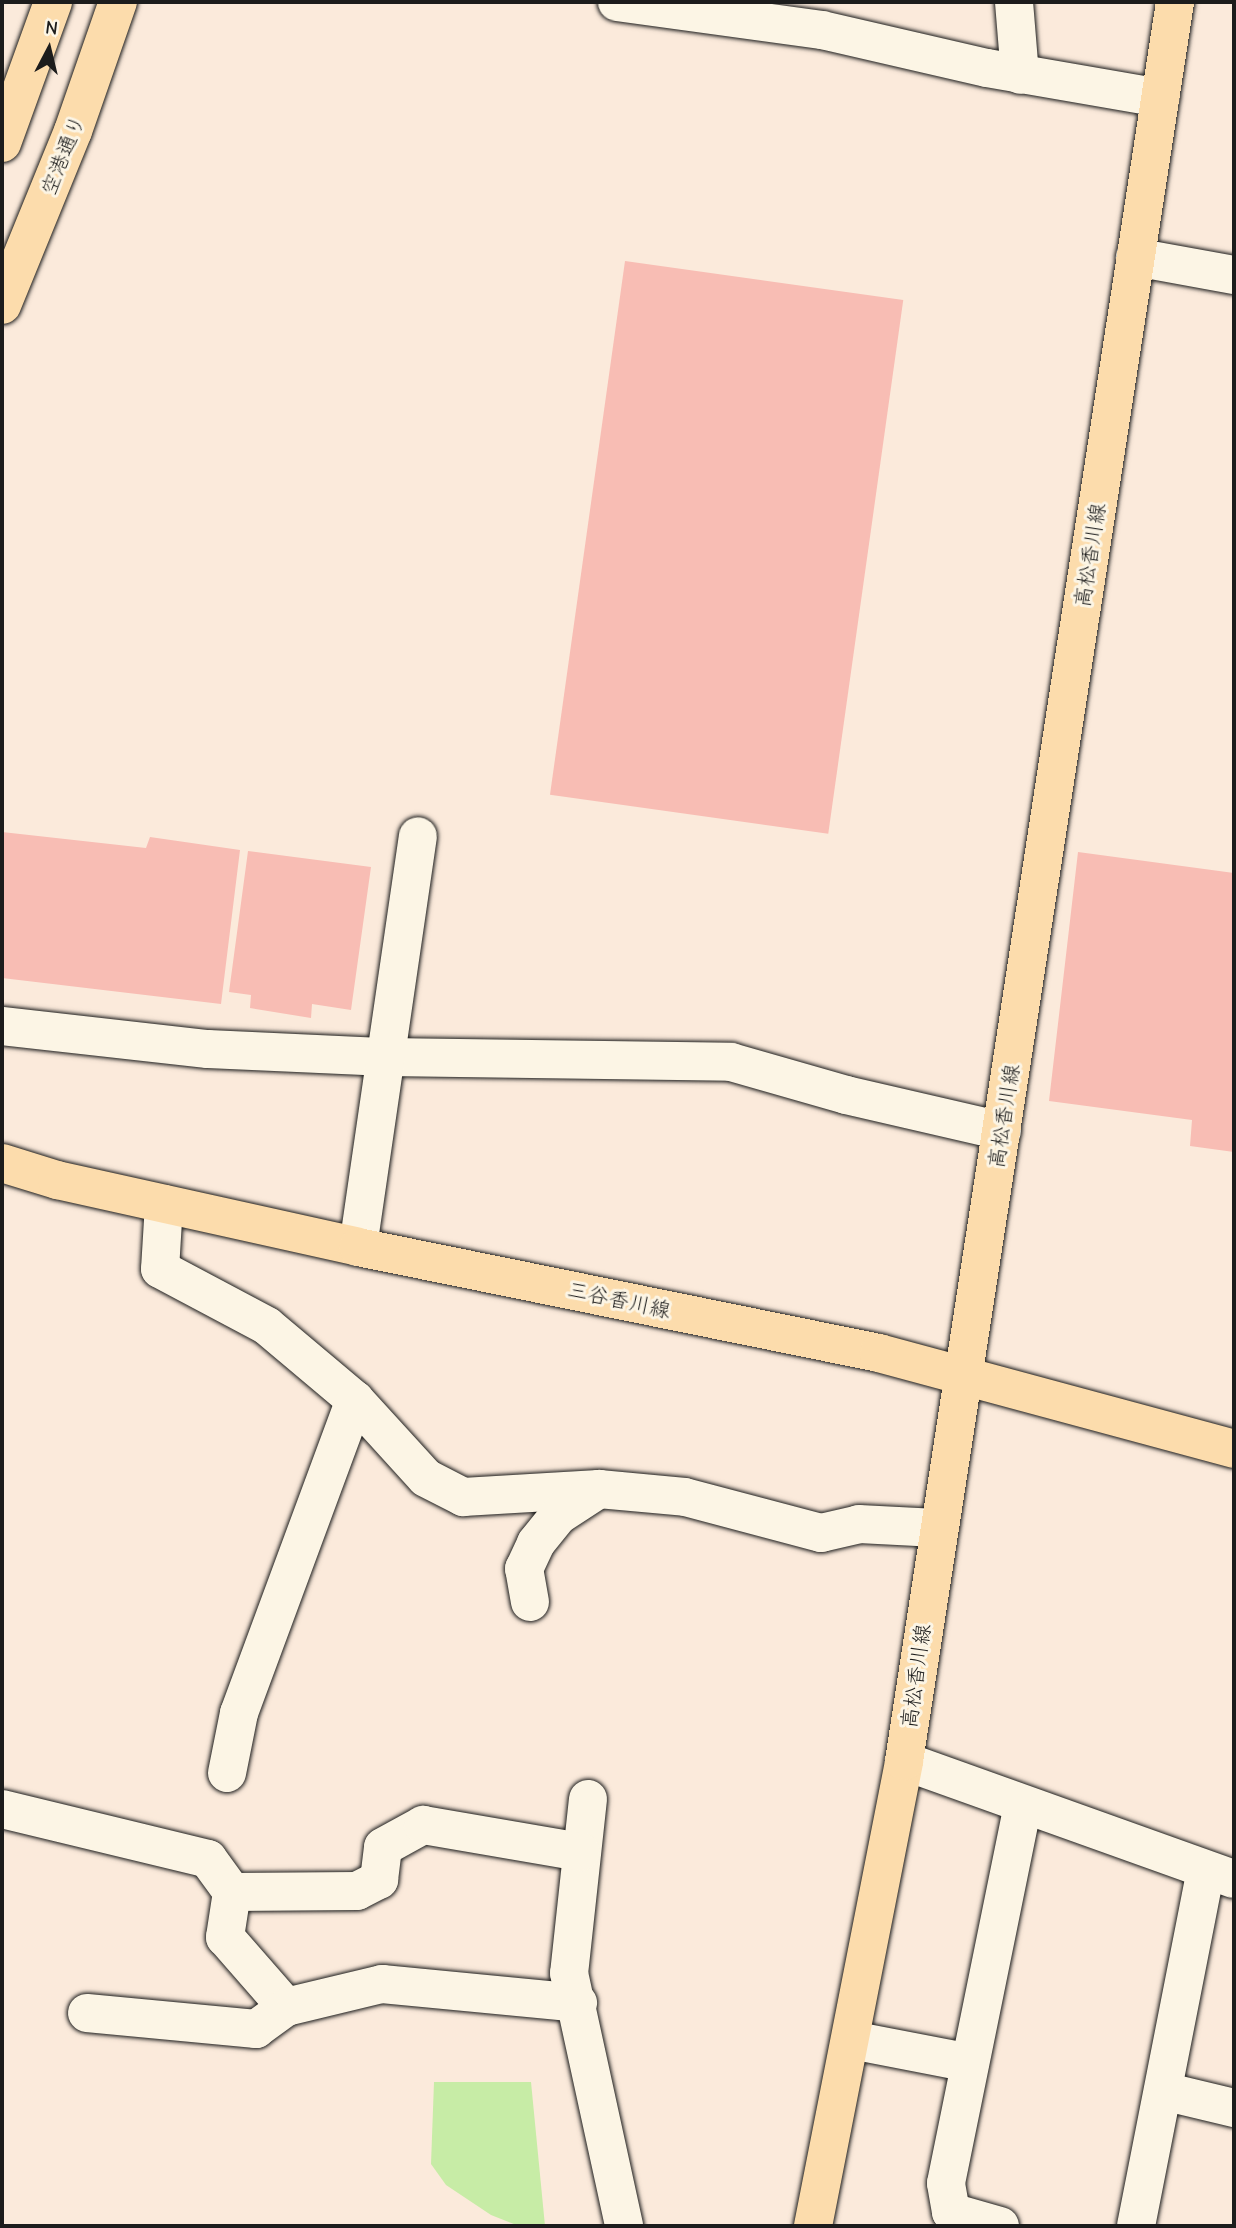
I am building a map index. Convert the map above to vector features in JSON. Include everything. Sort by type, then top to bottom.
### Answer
[{"type":"main road","points":[[2,143],[53,2]]},
{"type":"main road","name":"空港通り","points":[[2,305],[74,131],[118,2]]},
{"type":"main road","name":"高松香川線","points":[[813,2226],[904,1761],[937,1528],[965,1375],[1175,2]]},
{"type":"main road","name":"三谷香川線","points":[[2,1163],[358,1247],[879,1353],[1234,1449]]},
{"type":"street","points":[[617,2],[822,30],[1020,75],[1160,98]]},
{"type":"street","points":[[1014,2],[1020,75]]},
{"type":"street","points":[[1135,257],[1234,275]]},
{"type":"street","points":[[358,1247],[418,836]]},
{"type":"street","points":[[2,1026],[208,1049],[387,1057],[731,1062],[846,1095],[1002,1131]]},
{"type":"street","points":[[164,1203],[160,1269],[267,1326],[355,1400],[426,1478],[463,1497],[599,1489],[685,1497],[821,1533],[859,1524],[937,1528]]},
{"type":"street","points":[[227,1773],[239,1713],[355,1400]]},
{"type":"street","points":[[530,1602],[524,1569],[536,1543],[559,1515],[599,1489]]},
{"type":"street","points":[[904,1761],[1220,1875],[1163,2091],[1136,2226]]},
{"type":"street","points":[[588,1799],[569,1973],[578,2003],[624,2226]]},
{"type":"street","points":[[1000,2226],[951,2213],[946,2183],[1023,1806]]},
{"type":"street","points":[[2,1809],[208,1859],[232,1892],[225,1937],[286,2007]]},
{"type":"street","points":[[232,1892],[357,1891],[379,1881],[383,1847],[423,1825],[581,1852]]},
{"type":"street","points":[[87,2013],[256,2029],[286,2007],[382,1984],[578,2003]]},
{"type":"street","points":[[851,2040],[970,2063]]},
{"type":"street","points":[[1163,2091],[1234,2108]]},
{"type":"green space","points":[[434,2082],[531,2082],[545,2226],[519,2226],[491,2215],[446,2185],[431,2164]]},
{"type":"building","points":[[625,261],[903,300],[828,834],[550,795]]},
{"type":"building","points":[[2,832],[146,848],[150,837],[240,850],[221,1004],[2,978]]},
{"type":"building","points":[[248,851],[371,867],[351,1010],[312,1004],[311,1018],[250,1008],[251,995],[229,992]]},
{"type":"building","points":[[1078,852],[1234,873],[1234,1152],[1190,1146],[1192,1120],[1049,1101]]}]
